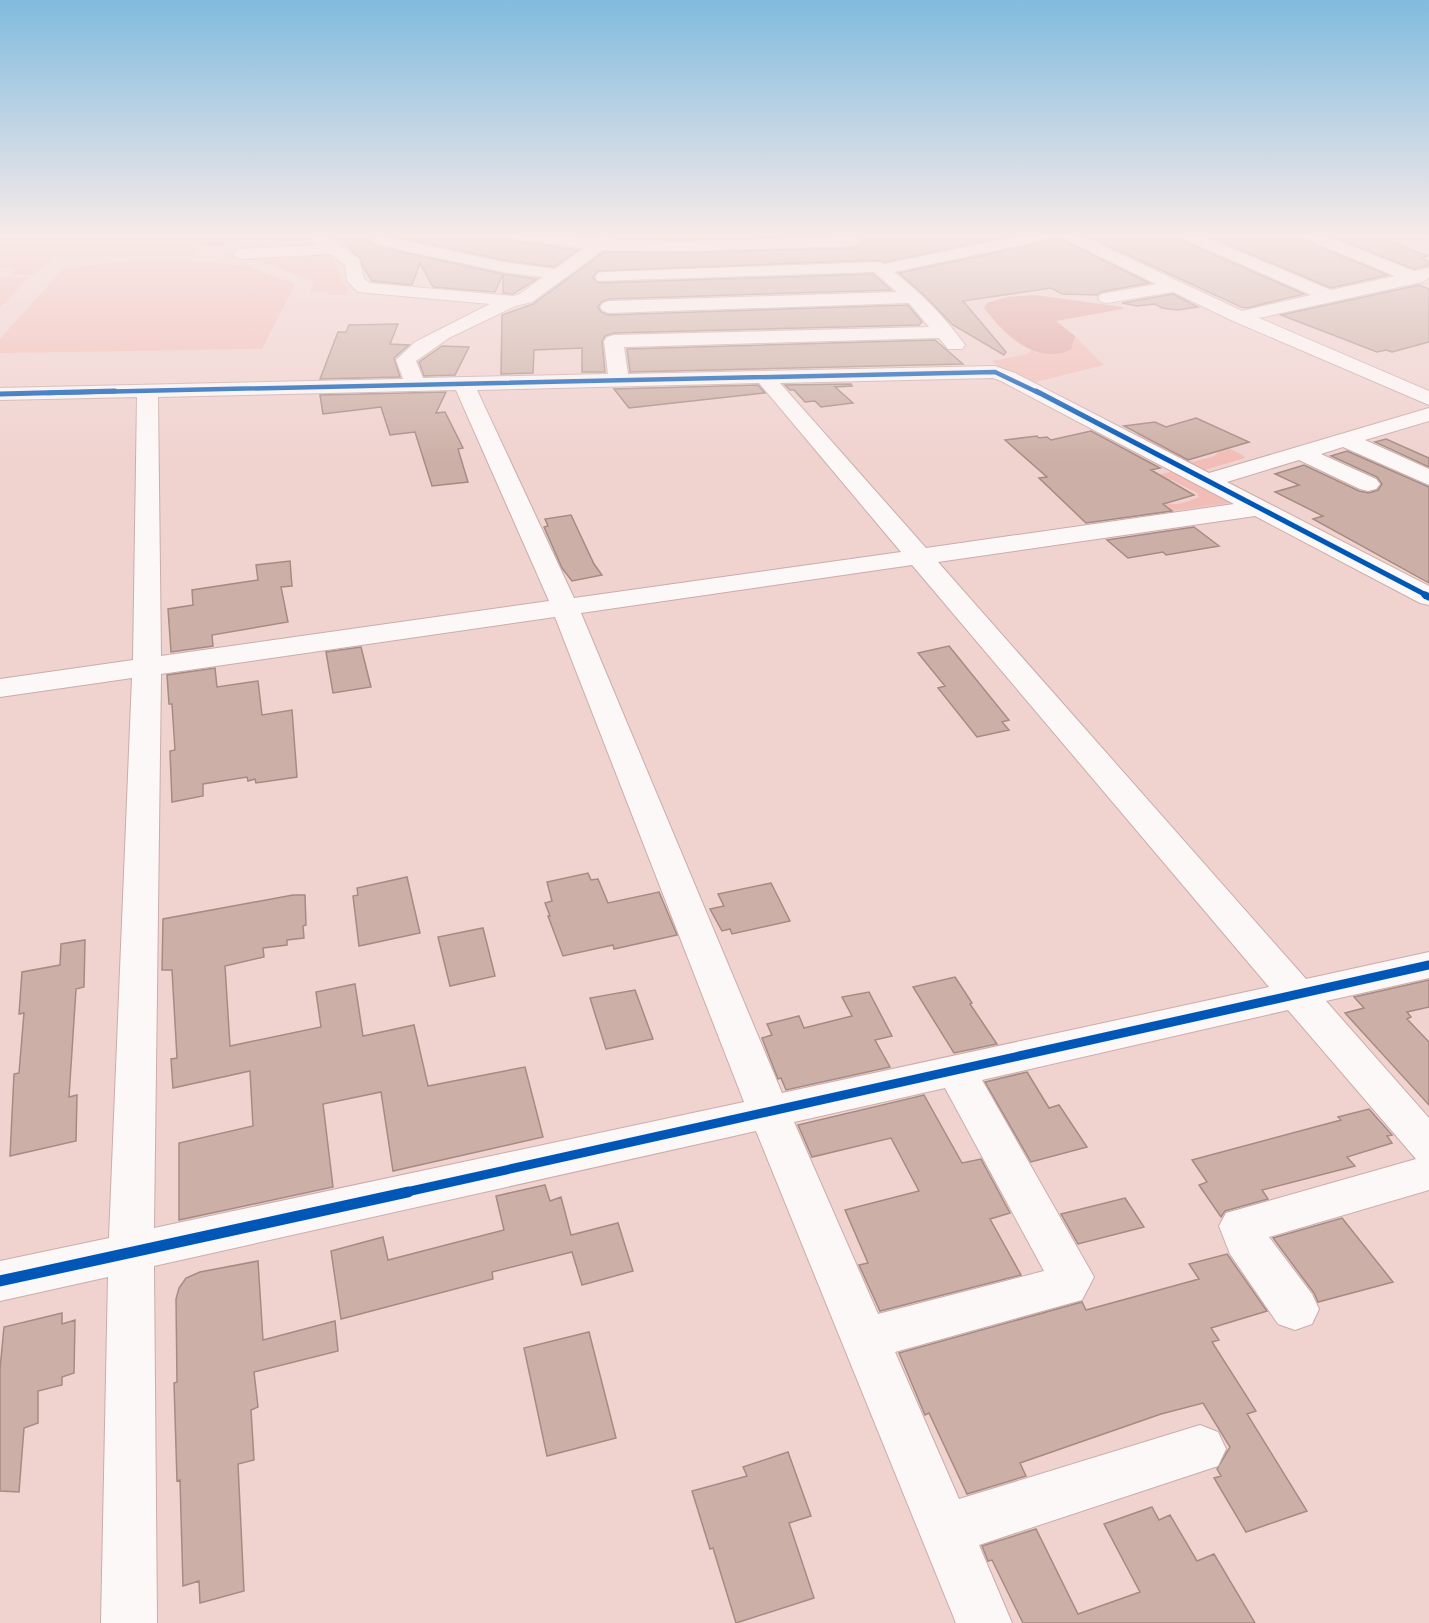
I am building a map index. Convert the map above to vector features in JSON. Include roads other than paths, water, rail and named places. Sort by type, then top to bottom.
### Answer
[{"type":"street","points":[[415,385],[407,358],[435,338],[495,310]]},
{"type":"street","points":[[609,310],[619,381]]},
{"type":"street","points":[[925,310],[978,372]]},
{"type":"street","points":[[1225,310],[1429,399]]},
{"type":"street","points":[[1240,317],[1271,310]]},
{"type":"street","points":[[615,341],[945,332]]},
{"type":"street","points":[[0,394],[995,372],[1429,597]]},
{"type":"street","points":[[764,377],[1429,1148]]},
{"type":"street","points":[[464,384],[566,609],[770,1114],[984,1623]]},
{"type":"street","points":[[129,1623],[131,1252],[147,668],[148,391]]},
{"type":"street","points":[[1207,481],[1429,414]]},
{"type":"street","points":[[1343,439],[1429,478]]},
{"type":"street","points":[[1299,452],[1368,483]]},
{"type":"street","points":[[0,688],[566,609],[1259,508]]},
{"type":"street","points":[[0,1281],[770,1114],[956,1070],[1429,965]]},
{"type":"street","points":[[864,1339],[1065,1286],[1071,1277],[956,1070]]},
{"type":"street","points":[[1295,1310],[1246,1241],[1242,1226],[1429,1173]]},
{"type":"street","points":[[944,1530],[1200,1449]]}]
